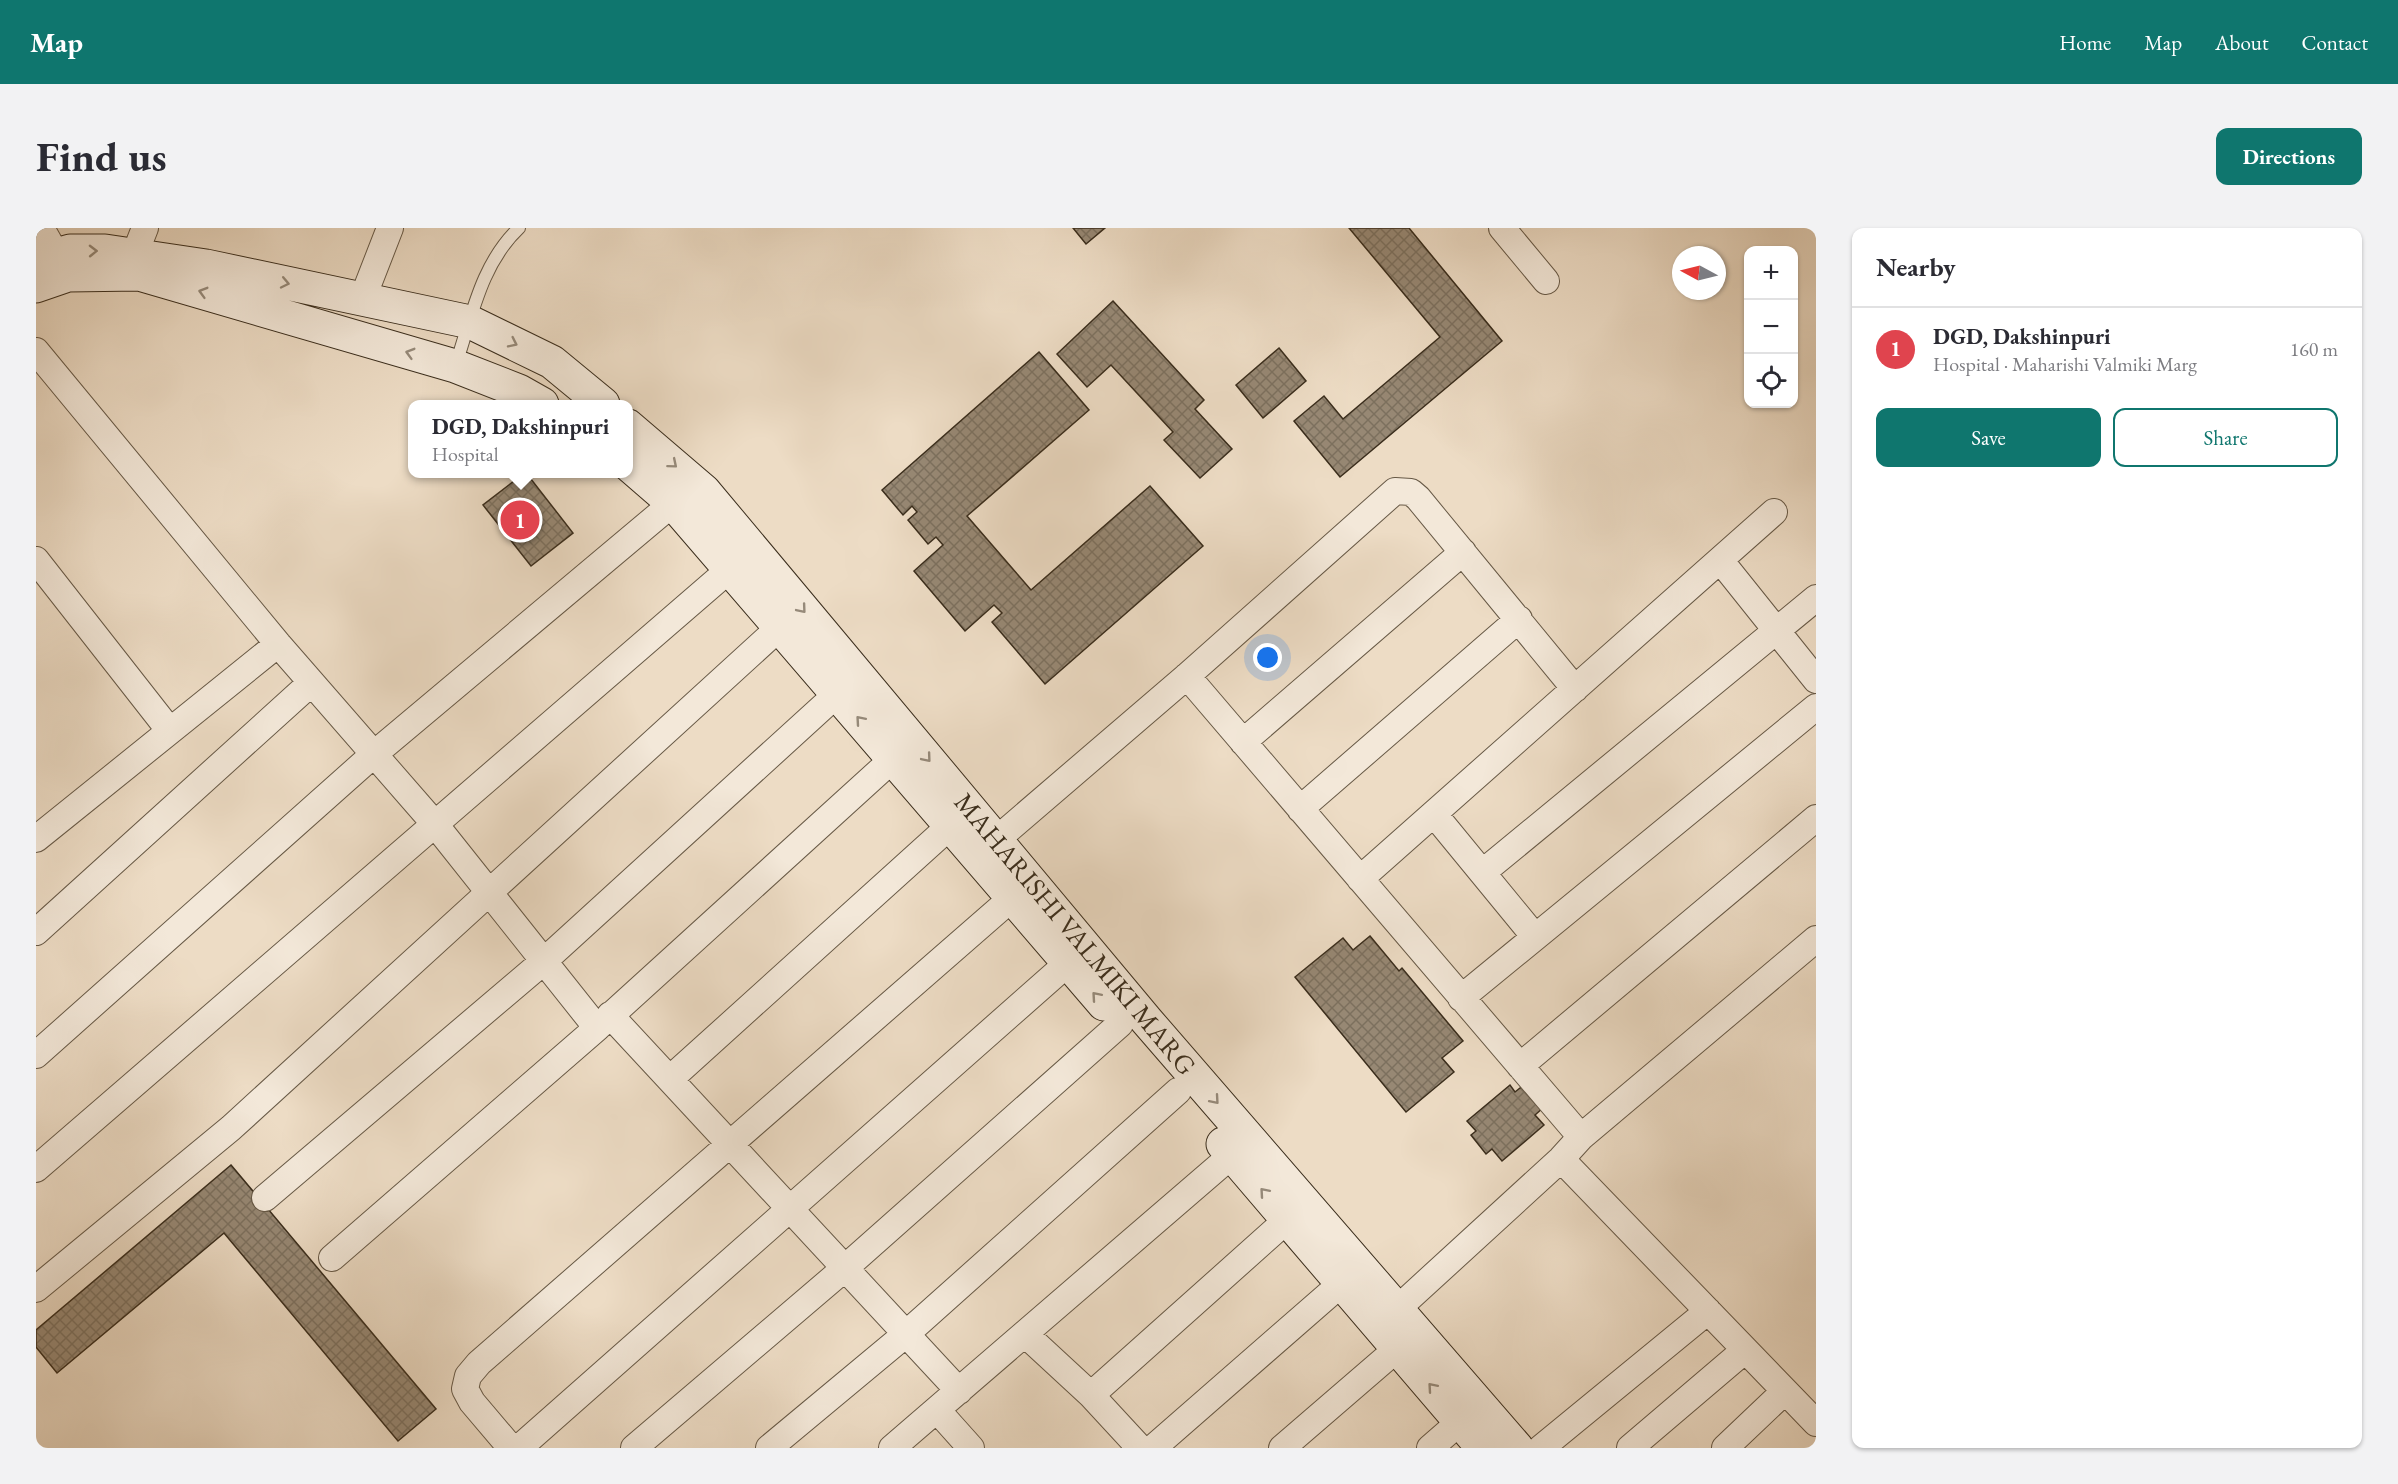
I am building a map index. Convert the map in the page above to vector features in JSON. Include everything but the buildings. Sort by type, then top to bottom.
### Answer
[{"type":"street","points":[[362,300],[390,228]]},
{"type":"street","points":[[1502,228],[1546,281]]},
{"type":"street","points":[[50,255],[70,251],[105,251],[139,242],[206,266],[470,322],[552,362],[597,400]]},
{"type":"street","points":[[36,286],[50,255]]},
{"type":"street","points":[[50,255],[139,274],[455,366],[519,391],[534,400]]},
{"type":"street","points":[[36,351],[278,644],[434,823],[544,961],[604,1021],[670,1079],[959,1391]]},
{"type":"street","name":"MAHARISHI VALMIKI MARG","points":[[633,430],[704,490],[986,848],[1147,1021],[1391,1328],[1483,1448]]},
{"type":"street","name":"MAHARISHI VALMIKI MARG","points":[[633,469],[673,503],[950,826],[986,848],[1012,898],[1342,1283],[1517,1448]]},
{"type":"street","points":[[986,848],[1187,676],[1395,491],[1411,492],[1419,498],[1575,689]]},
{"type":"street","points":[[36,1055],[373,755],[673,503]]},
{"type":"street","points":[[1360,879],[1774,512]]},
{"type":"street","points":[[1243,742],[1463,552]]},
{"type":"street","points":[[36,560],[170,731]]},
{"type":"street","points":[[1720,560],[1816,680]]},
{"type":"street","points":[[36,1169],[730,569]]},
{"type":"street","points":[[1484,872],[1816,598]]},
{"type":"street","points":[[1300,809],[1519,619]]},
{"type":"street","points":[[36,1289],[231,1128],[780,627]]},
{"type":"street","points":[[38,832],[170,731],[278,644]]},
{"type":"street","points":[[1187,676],[1581,1137]]},
{"type":"street","points":[[36,932],[311,683]]},
{"type":"street","points":[[265,1198],[544,961],[837,694]]},
{"type":"street","points":[[1461,998],[1816,707]]},
{"type":"street","points":[[332,1258],[604,1021],[893,759]]},
{"type":"street","points":[[1434,814],[1484,872],[1535,937]]},
{"type":"street","points":[[1520,1066],[1816,818]]},
{"type":"street","points":[[670,1079],[950,826]]},
{"type":"street","points":[[511,1448],[472,1402],[465,1389],[468,1376],[479,1363],[1012,898]]},
{"type":"street","points":[[1282,1448],[1391,1328],[1581,1137],[1816,939]]},
{"type":"street","points":[[519,1448],[1068,963]]},
{"type":"street","points":[[634,1448],[845,1268],[1120,1024]]},
{"type":"street","points":[[769,1448],[906,1334],[1178,1091]]},
{"type":"street","points":[[892,1448],[1232,1155]]},
{"type":"street","points":[[1561,1159],[1816,1423]]},
{"type":"street","points":[[1091,1395],[1288,1220]]},
{"type":"street","points":[[1153,1448],[1342,1283]]},
{"type":"street","points":[[1541,1448],[1708,1311]]},
{"type":"street","points":[[1025,1334],[1091,1395],[1140,1448]]},
{"type":"street","points":[[1630,1448],[1745,1350]]},
{"type":"street","points":[[1725,1448],[1785,1391]]},
{"type":"street","points":[[937,1410],[971,1448]]},
{"type":"street","points":[[1430,1448],[1461,1421]]},
{"type":"lane","points":[[455,366],[483,278],[504,242],[519,228]]},
{"type":"place","name":"DGD, Dakshinpuri","points":[[520,520]]}]
